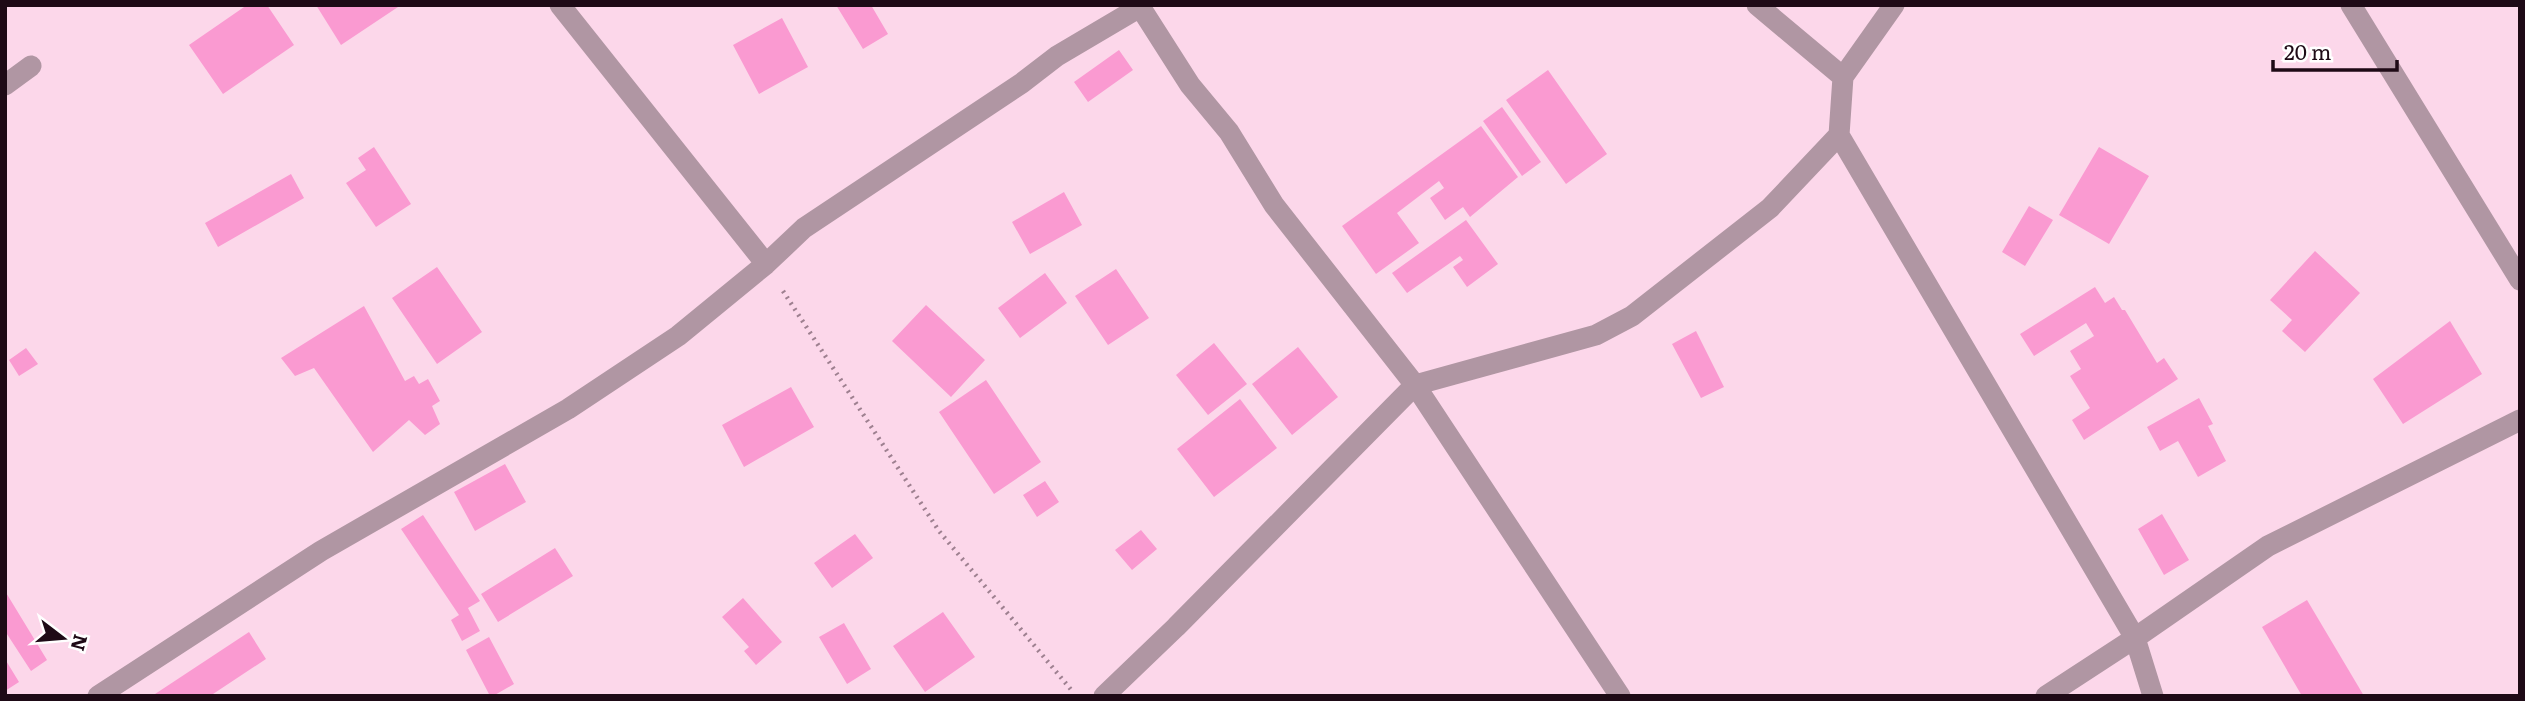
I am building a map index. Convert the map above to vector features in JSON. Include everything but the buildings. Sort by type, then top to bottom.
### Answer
[{"type":"street","points":[[560,5],[766,264]]},
{"type":"street","points":[[1757,5],[1843,77]]},
{"type":"street","points":[[1894,5],[1843,77],[1839,135],[2136,638],[2153,696]]},
{"type":"street","points":[[2351,5],[2520,281]]},
{"type":"street","points":[[98,696],[321,551],[568,409],[678,336],[804,229],[1022,83],[1057,56],[1140,6],[1190,85],[1229,132],[1274,205],[1415,385],[1620,696]]},
{"type":"street","points":[[5,85],[31,66]]},
{"type":"street","points":[[1104,696],[1186,617],[1415,385],[1596,335],[1632,316],[1770,208],[1839,135]]},
{"type":"street","points":[[2046,696],[2136,638],[2269,546],[2520,420]]},
{"type":"path","points":[[766,264],[939,531],[1076,696]]}]
